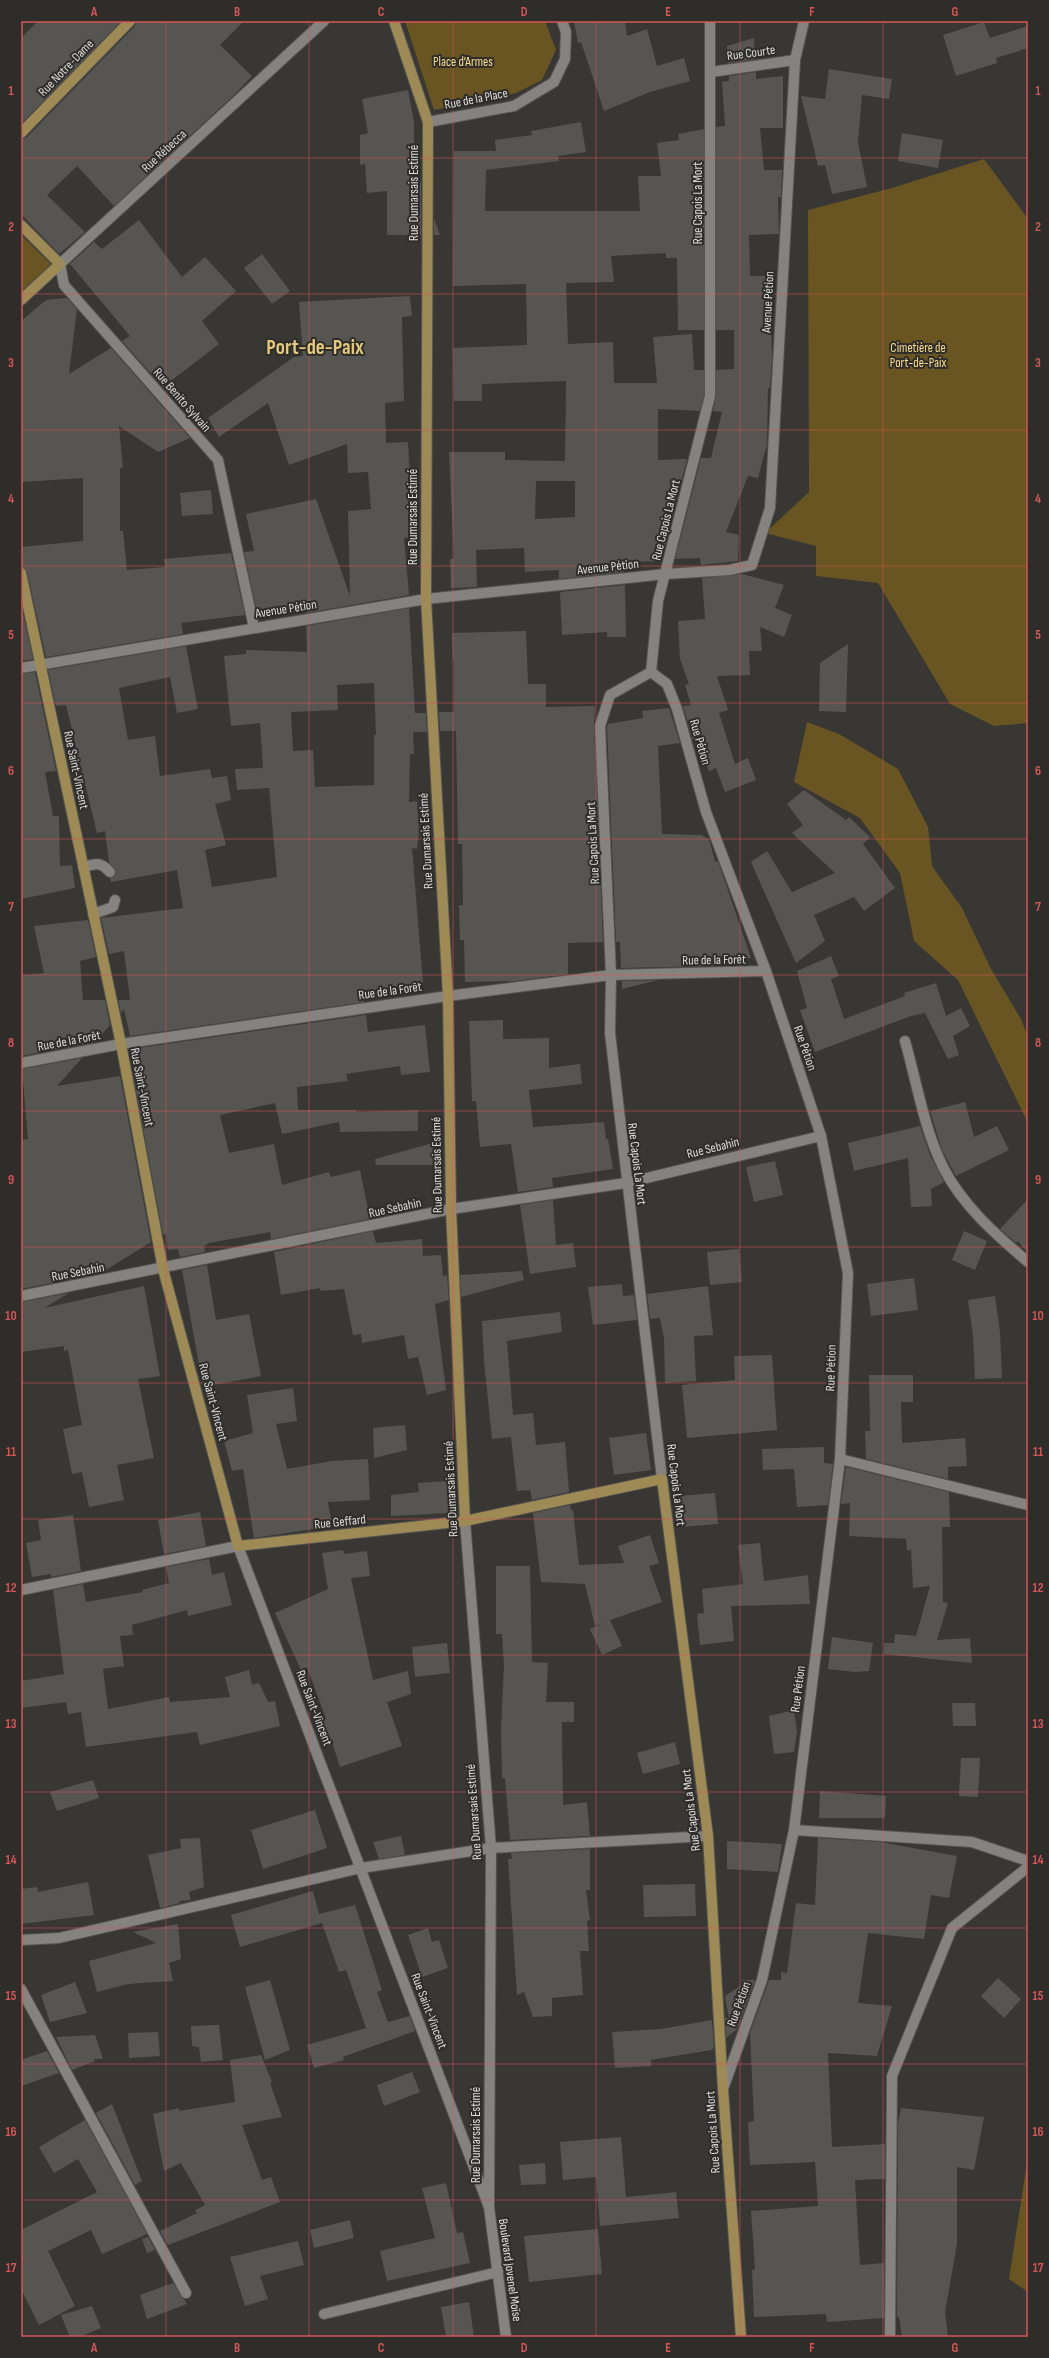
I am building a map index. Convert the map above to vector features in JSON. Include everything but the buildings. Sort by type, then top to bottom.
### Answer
[{"type":"main road","name":"Rue Notre-Dame","points":[[21,133],[130,21]]},
{"type":"main road","name":"Rue Dumarsais Estimé","points":[[394,21],[428,122],[426,599],[448,996],[451,1209],[465,1521]]},
{"type":"main road","points":[[21,225],[60,264]]},
{"type":"main road","name":"Rue Rébecca","points":[[21,300],[60,264]]},
{"type":"main road","name":"Rue Saint-Vincent","points":[[21,573],[121,1044],[163,1269],[238,1546]]},
{"type":"main road","name":"Rue Geffard","points":[[238,1546],[465,1521],[662,1479]]},
{"type":"main road","name":"Rue Capois La Mort","points":[[662,1479],[708,1836],[723,2089],[741,2337]]},
{"type":"street","name":"Rue Rébecca","points":[[60,264],[324,21]]},
{"type":"street","name":"Rue de la Place","points":[[428,122],[514,106],[554,82],[565,59],[566,32],[562,21]]},
{"type":"street","name":"Rue Capois La Mort","points":[[662,1479],[626,1183],[610,1033],[611,975],[600,726],[610,695],[651,672],[658,601],[710,396],[710,21]]},
{"type":"street","name":"Avenue Pétion","points":[[21,668],[426,599],[666,574],[729,570],[752,565],[770,508],[795,60],[804,21]]},
{"type":"street","name":"Rue Courte","points":[[711,72],[795,60]]},
{"type":"street","name":"Rue Benito Sylvain","points":[[60,264],[64,285],[218,460],[254,628]]},
{"type":"street","name":"Rue Pétion","points":[[651,672],[667,684],[672,696],[706,812],[766,972],[822,1136],[848,1273],[840,1459],[794,1830],[762,1980],[723,2089]]},
{"type":"street","points":[[83,867],[96,863],[103,864],[110,872]]},
{"type":"street","points":[[93,914],[113,907],[115,900]]},
{"type":"street","name":"Rue de la Forêt","points":[[21,1063],[121,1044],[448,996],[611,975],[766,972]]},
{"type":"street","points":[[905,1042],[930,1133],[943,1168],[991,1231],[1028,1262]]},
{"type":"street","name":"Rue Sebahin","points":[[21,1296],[163,1269],[451,1209],[626,1183],[822,1136]]},
{"type":"street","points":[[840,1459],[1028,1505]]},
{"type":"street","name":"Rue Dumarsais Estimé","points":[[465,1521],[491,1848],[489,2207]]},
{"type":"street","name":"Rue Geffard","points":[[21,1590],[238,1546]]},
{"type":"street","name":"Rue Saint-Vincent","points":[[238,1546],[489,2207]]},
{"type":"street","points":[[794,1830],[972,1842],[1028,1861]]},
{"type":"street","points":[[21,1940],[59,1938],[361,1868],[491,1848],[708,1836]]},
{"type":"street","points":[[890,2337],[892,2076],[952,1928],[1028,1868]]},
{"type":"street","points":[[21,1989],[186,2293]]},
{"type":"street","name":"Boulevard Jovenel Moïse","points":[[489,2207],[506,2337]]},
{"type":"street","points":[[324,2314],[498,2272]]},
{"type":"green space","name":"Place d’Armes","points":[[405,21],[545,21],[556,50],[542,80],[516,93],[434,110]]},
{"type":"green space","name":"Cimetière de Port-de-Paix","points":[[984,159],[1028,219],[1028,723],[994,726],[950,704],[878,583],[816,576],[816,546],[765,533],[809,492],[808,210],[892,188]]},
{"type":"green space","points":[[21,235],[51,264],[21,293]]},
{"type":"green space","points":[[807,722],[839,734],[898,769],[928,827],[932,866],[962,908],[991,969],[1021,1019],[1028,1037],[1028,1123],[958,980],[914,941],[900,873],[860,818],[794,782]]},
{"type":"green space","points":[[1028,2156],[1028,2292],[1009,2279]]},
{"type":"district","name":"Port-de-Paix","points":[[315,347]]}]
